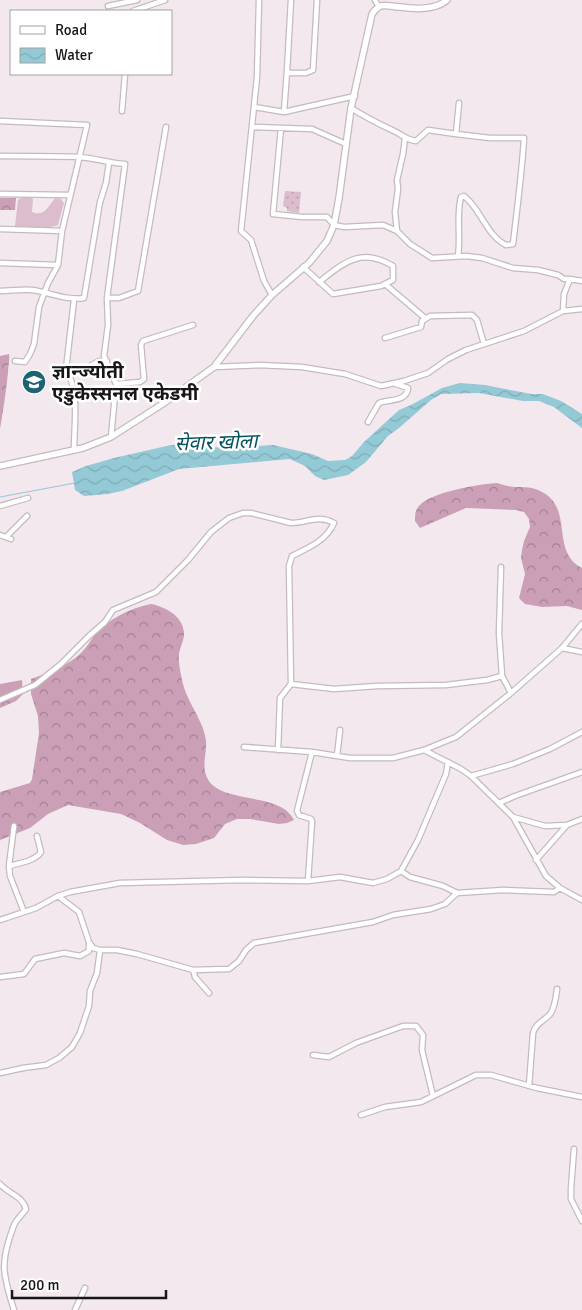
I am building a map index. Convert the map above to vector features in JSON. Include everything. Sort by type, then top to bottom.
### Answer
[{"type":"street","points":[[108,6],[137,0]]},
{"type":"street","points":[[136,10],[165,0]]},
{"type":"street","points":[[259,0],[257,76],[241,231],[251,240],[264,281],[272,295]]},
{"type":"street","points":[[284,112],[291,0]]},
{"type":"street","points":[[287,71],[289,73],[306,73],[313,70],[317,0]]},
{"type":"street","points":[[375,0],[379,7]]},
{"type":"street","points":[[0,466],[84,448],[111,437],[214,367],[253,316],[272,295],[309,263],[327,241],[334,225],[351,108],[372,14],[379,7],[429,7],[443,4],[447,0]]},
{"type":"street","points":[[122,111],[125,75]]},
{"type":"street","points":[[254,107],[284,112],[355,96]]},
{"type":"street","points":[[456,134],[459,103]]},
{"type":"street","points":[[351,108],[405,138],[416,141],[428,130],[490,138],[524,138],[513,244],[506,245],[499,240],[464,196],[461,197],[459,204],[460,241],[458,256]]},
{"type":"street","points":[[0,121],[87,125],[62,231],[58,265],[48,283],[39,307],[34,344],[25,362],[15,361]]},
{"type":"street","points":[[107,298],[119,298],[138,291],[166,127]]},
{"type":"street","points":[[252,127],[312,129],[346,144]]},
{"type":"street","points":[[281,128],[273,214],[327,217],[334,225],[383,225],[397,230],[410,244],[432,258],[458,256],[482,258],[514,268],[538,270],[558,275],[564,279],[582,281]]},
{"type":"street","points":[[397,230],[395,212],[398,189],[397,180],[405,138]]},
{"type":"street","points":[[0,156],[79,157],[125,164],[107,298],[108,325],[104,356],[116,384],[111,437]]},
{"type":"street","points":[[0,291],[30,290],[46,292],[74,300],[84,298],[100,202],[106,183],[109,163]]},
{"type":"street","points":[[0,194],[70,195]]},
{"type":"street","points":[[0,229],[62,231]]},
{"type":"street","points":[[303,267],[319,282],[333,294],[384,284],[392,280],[393,266],[380,259],[364,257],[345,262],[319,282]]},
{"type":"street","points":[[0,263],[58,265]]},
{"type":"street","points":[[563,311],[564,294],[570,279]]},
{"type":"street","points":[[384,284],[425,318]]},
{"type":"street","points":[[74,300],[66,369],[75,391],[74,450]]},
{"type":"street","points":[[214,367],[260,364],[302,368],[345,374],[381,386],[428,373],[460,353],[524,332],[563,311],[582,310]]},
{"type":"street","points":[[385,338],[421,327],[422,321],[430,316],[472,315],[477,320],[484,344]]},
{"type":"street","points":[[116,384],[140,382],[144,379],[143,341],[193,325]]},
{"type":"street","points":[[66,369],[86,368],[99,361],[107,361]]},
{"type":"street","points":[[368,422],[379,403],[402,398],[408,391],[407,387],[395,383]]},
{"type":"street","points":[[0,506],[28,498]]},
{"type":"street","points":[[0,700],[35,685],[61,664],[105,622],[114,610],[156,592],[188,560],[211,532],[229,518],[243,513],[251,513],[291,523],[314,518],[329,520],[334,523],[318,543],[292,556],[289,566],[291,684],[280,698],[278,750]]},
{"type":"street","points":[[0,535],[8,538],[28,516]]},
{"type":"street","points":[[501,567],[500,633],[502,676],[511,693]]},
{"type":"street","points":[[244,747],[312,752],[350,758],[393,758],[424,750],[456,737],[511,693],[562,648],[582,624]]},
{"type":"street","points":[[562,648],[582,652]]},
{"type":"street","points":[[291,684],[334,689],[446,685],[487,680],[502,676]]},
{"type":"street","points":[[337,756],[340,730]]},
{"type":"street","points":[[471,776],[520,761],[550,749],[582,732]]},
{"type":"street","points":[[424,750],[471,776],[513,817],[546,876],[560,888],[582,900]]},
{"type":"street","points":[[308,881],[312,821],[299,815],[297,811],[312,752]]},
{"type":"street","points":[[0,920],[36,908],[70,892],[120,883],[242,880],[308,881],[340,877],[372,883],[388,879],[401,871],[418,840],[446,774],[448,762]]},
{"type":"street","points":[[499,804],[515,796],[582,772]]},
{"type":"street","points":[[513,817],[545,826],[567,826]]},
{"type":"street","points":[[536,860],[567,826],[582,819]]},
{"type":"street","points":[[14,826],[9,866],[10,876],[24,912]]},
{"type":"street","points":[[9,866],[27,861],[40,854],[37,836]]},
{"type":"street","points":[[401,871],[410,877],[443,886],[457,893],[503,890],[554,892],[560,888]]},
{"type":"street","points":[[58,896],[78,912],[93,948],[137,954],[193,970],[229,969],[239,961],[246,950],[254,943],[373,922],[393,915],[431,908],[445,904],[457,893]]},
{"type":"street","points":[[0,977],[24,974],[35,959],[64,953],[80,956],[89,950],[89,942]]},
{"type":"street","points":[[0,1073],[46,1065],[59,1058],[72,1047],[80,1033],[89,1006],[90,991],[97,973],[100,950]]},
{"type":"street","points":[[193,970],[195,977],[209,993]]},
{"type":"street","points":[[529,1086],[534,1027],[550,1015],[553,1010],[557,989]]},
{"type":"street","points":[[313,1055],[329,1057],[356,1043],[403,1026],[416,1026],[423,1035],[422,1050],[433,1096]]},
{"type":"street","points":[[361,1115],[384,1107],[421,1102],[476,1075],[491,1076],[582,1097]]},
{"type":"street","points":[[574,1149],[571,1199],[582,1221]]},
{"type":"street","points":[[0,1184],[7,1192],[15,1194],[24,1203],[26,1209],[15,1224],[1,1252],[3,1280],[8,1289],[14,1310]]},
{"type":"street","points":[[76,1310],[85,1288]]},
{"type":"shaded area","points":[[285,191],[301,192],[299,213],[287,211],[287,208],[283,206]]},
{"type":"shaded area","points":[[27,196],[33,199],[32,212],[36,213],[43,212],[55,198],[61,199],[64,203],[58,225],[47,228],[15,226],[18,200]]},
{"type":"green space","points":[[0,198],[16,198],[15,210],[0,210]]},
{"type":"green space","points":[[9,354],[7,380],[0,429],[0,356]]},
{"type":"green space","points":[[497,483],[512,487],[532,488],[546,494],[555,503],[566,550],[572,560],[582,568],[582,610],[567,606],[542,607],[525,604],[519,598],[525,574],[521,558],[522,550],[530,527],[529,519],[524,512],[466,508],[420,528],[415,521],[418,508],[425,501],[433,497],[468,487]]},
{"type":"green space","points":[[151,604],[162,607],[172,613],[183,626],[184,634],[179,665],[188,699],[205,734],[205,771],[212,785],[222,791],[276,805],[287,811],[294,820],[279,824],[250,819],[237,819],[225,824],[214,838],[196,844],[183,845],[167,840],[140,823],[121,814],[68,805],[48,814],[30,828],[0,840],[0,792],[30,783],[32,779],[39,733],[38,716],[31,694],[31,679],[58,668],[77,657],[94,636],[113,619]]},
{"type":"green space","points":[[22,680],[23,694],[16,701],[0,708],[0,684]]},
{"type":"water","points":[[460,383],[485,385],[531,394],[543,394],[561,401],[582,414],[582,428],[554,407],[539,401],[523,401],[479,393],[441,394],[431,400],[388,436],[366,462],[348,475],[324,480],[315,476],[305,466],[290,459],[179,469],[122,491],[107,494],[84,496],[75,490],[72,472],[114,458],[171,445],[229,448],[273,445],[312,454],[328,461],[345,460],[352,456],[364,442],[399,410],[442,388]]},
{"type":"waterway","name":"सेवार खोला","points":[[0,497],[75,483]]},
{"type":"place","name":"ज्ञान्ज्योती एडुकेस्सनल एकेडमी","points":[[34,382]]}]
